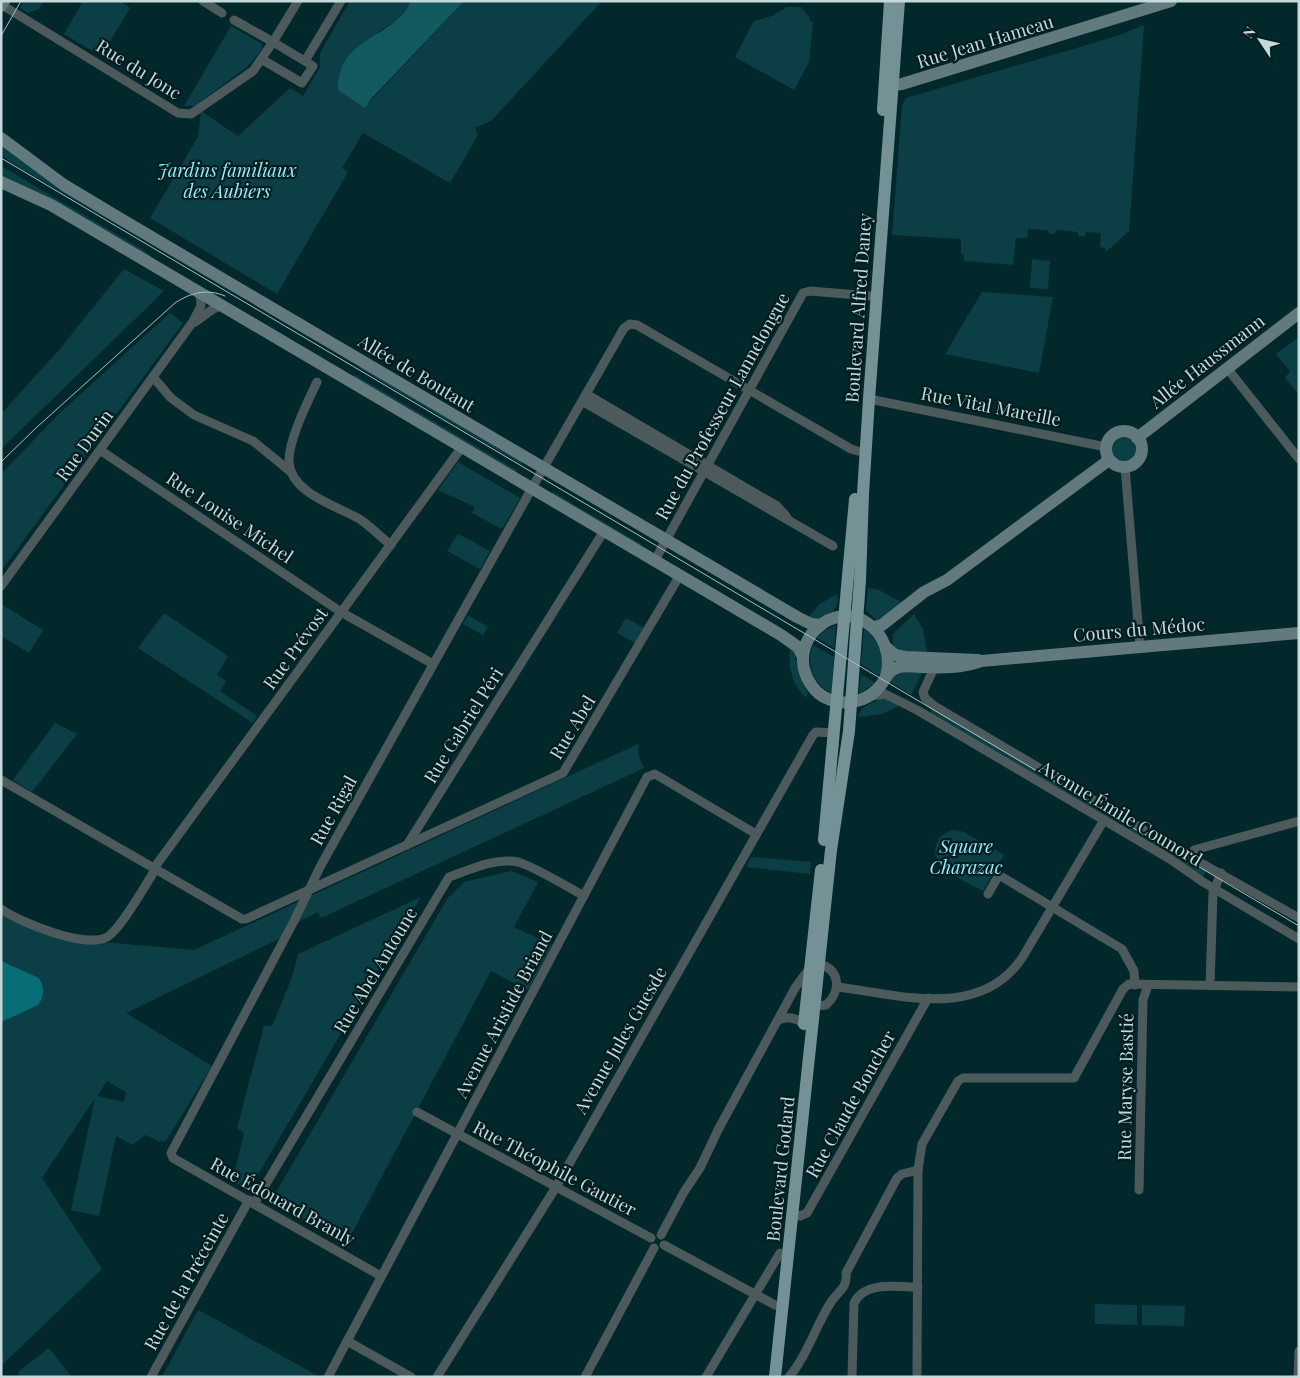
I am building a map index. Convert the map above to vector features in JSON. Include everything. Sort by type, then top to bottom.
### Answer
[{"type":"main road","points":[[1,5],[4,1]]},
{"type":"main road","points":[[884,96],[893,85],[888,74],[890,1]]},
{"type":"main road","name":"Boulevard Alfred Daney","points":[[837,702],[870,296],[890,1]]},
{"type":"main road","name":"Boulevard Alfred Daney","points":[[851,703],[858,618],[869,399],[899,1]]},
{"type":"main road","name":"Rue Jean Hameau","points":[[893,85],[902,84],[1074,33],[1171,1]]},
{"type":"main road","name":"Allée de Boutaut","points":[[1,138],[64,185],[805,622],[822,625]]},
{"type":"main road","points":[[1,182],[51,205],[655,560],[785,637],[798,647],[803,657]]},
{"type":"main road","name":"Allée Haussmann","points":[[1137,438],[1299,313]]},
{"type":"main road","points":[[1121,432],[1132,434],[1137,438],[1141,444],[1141,455],[1135,463],[1125,467],[1114,464],[1109,460],[1106,447],[1111,437],[1121,432]]},
{"type":"main road","points":[[886,645],[894,627],[947,580],[1109,460]]},
{"type":"main road","points":[[874,627],[882,625],[924,592],[947,580]]},
{"type":"main road","points":[[844,617],[858,618],[874,627],[886,645],[888,667],[886,676],[882,684],[870,696],[851,703],[837,702],[824,698],[810,684],[804,671],[803,657],[808,639],[822,625],[844,617]]},
{"type":"main road","name":"Cours du Médoc","points":[[886,645],[896,655],[905,657],[964,658],[982,661],[1299,633]]},
{"type":"main road","name":"Cours du Médoc","points":[[886,676],[896,667],[966,667],[982,661]]},
{"type":"main road","name":"Boulevard Godard","points":[[776,1377],[815,1006],[814,966],[837,702]]},
{"type":"main road","name":"Boulevard Godard","points":[[768,1377],[804,1024],[847,746],[851,703]]},
{"type":"street","points":[[203,1],[222,13]]},
{"type":"street","name":"Rue du Jonc","points":[[1,5],[178,112],[186,115],[191,114],[253,71],[263,60],[298,1]]},
{"type":"street","points":[[305,61],[341,2]]},
{"type":"street","points":[[234,20],[313,66],[302,83],[263,60]]},
{"type":"street","name":"Rue du Professeur Lannelongue","points":[[655,560],[803,294],[810,291],[870,296]]},
{"type":"street","name":"Rue Durin","points":[[1,586],[192,323],[201,306],[200,292]]},
{"type":"street","name":"Rue Durin","points":[[192,323],[213,309],[223,306]]},
{"type":"street","name":"Rue Rigal","points":[[171,1153],[308,891],[433,664],[624,328],[630,324],[637,324],[750,390]]},
{"type":"street","points":[[1227,368],[1299,459]]},
{"type":"street","points":[[153,377],[171,398],[194,415],[253,441],[293,474],[308,492],[362,521],[391,545]]},
{"type":"street","points":[[293,474],[289,463],[290,456],[298,426],[317,382]]},
{"type":"street","points":[[750,390],[851,449],[858,451]]},
{"type":"street","points":[[584,397],[706,469],[776,506],[790,521],[833,546]]},
{"type":"street","name":"Rue Vital Mareille","points":[[869,399],[1106,447]]},
{"type":"street","name":"Rue Prévost","points":[[1,909],[11,916],[66,936],[97,940],[111,935],[155,869],[462,447]]},
{"type":"street","name":"Rue Louise Michel","points":[[100,450],[341,612],[433,664]]},
{"type":"street","points":[[1125,467],[1140,647]]},
{"type":"street","name":"Rue Gabriel Péri","points":[[414,839],[604,531]]},
{"type":"street","name":"Rue Abel","points":[[308,891],[406,845],[414,839],[563,773],[680,575]]},
{"type":"street","name":"Avenue Émile Counord","points":[[934,668],[923,692],[925,698],[933,705],[1299,918]]},
{"type":"street","name":"Avenue Émile Counord","points":[[870,696],[885,694],[926,716],[1104,820],[1213,888],[1299,938]]},
{"type":"street","name":"Avenue Jules Guesde","points":[[438,1377],[556,1187],[813,735],[816,732],[834,733]]},
{"type":"street","name":"Avenue Aristide Briand","points":[[328,1377],[646,780],[652,774],[756,834]]},
{"type":"street","points":[[1,780],[242,919],[252,917],[308,891]]},
{"type":"street","points":[[838,988],[943,1000],[967,997],[990,988],[1003,979],[1017,965],[1104,820]]},
{"type":"street","points":[[1190,856],[1194,850],[1299,822]]},
{"type":"street","name":"Rue Abel Antoune","points":[[251,1202],[449,877],[481,866],[518,862],[584,896]]},
{"type":"street","points":[[1210,985],[1213,888],[1221,873]]},
{"type":"street","points":[[988,894],[999,875],[1122,949],[1134,971],[1135,984]]},
{"type":"street","points":[[661,1235],[684,1192],[700,1168],[777,1021],[814,966],[831,969],[837,980],[838,988],[835,995],[826,1005],[815,1006]]},
{"type":"street","points":[[916,1377],[918,1170],[922,1144],[954,1087],[963,1078],[1074,1078],[1124,989],[1129,984],[1299,987]]},
{"type":"street","name":"Rue Maryse Bastié","points":[[1139,1190],[1143,1000],[1148,985]]},
{"type":"street","name":"Rue Claude Boucher","points":[[793,1215],[800,1216],[807,1213],[928,998]]},
{"type":"street","points":[[777,1021],[786,1017],[796,1019],[804,1024]]},
{"type":"street","name":"Rue Théophile Gautier","points":[[417,1112],[556,1187],[653,1243]]},
{"type":"street","name":"Rue Édouard Branly","points":[[171,1153],[173,1158],[381,1276]]},
{"type":"street","points":[[789,1377],[831,1300],[844,1288],[847,1281],[846,1273],[897,1178],[902,1174],[918,1170]]},
{"type":"street","name":"Rue de la Préceinte","points":[[151,1377],[251,1202]]},
{"type":"street","points":[[585,1377],[657,1234],[661,1235]]},
{"type":"street","points":[[661,1235],[665,1241],[664,1245]]},
{"type":"street","points":[[653,1243],[661,1248],[664,1245]]},
{"type":"street","points":[[664,1245],[775,1305]]},
{"type":"street","points":[[706,1377],[780,1252]]},
{"type":"street","points":[[852,1377],[854,1303],[858,1296],[866,1290],[878,1288],[918,1287]]},
{"type":"street","points":[[347,1341],[411,1377]]},
{"type":"street","points":[[1298,1377],[1299,1351]]},
{"type":"green space","points":[[24,1],[44,1],[39,9],[28,13],[20,8]]},
{"type":"green space","points":[[83,1],[120,1],[130,8],[101,56],[64,34]]},
{"type":"green space","name":"Jardins familiaux des Aubiers","points":[[350,1],[411,1],[401,17],[378,32],[365,107],[464,1],[602,1],[491,121],[475,128],[478,135],[450,183],[363,133],[342,168],[348,172],[277,294],[150,218],[198,137],[201,111],[238,136],[290,88],[303,96],[320,67],[320,53]]},
{"type":"green space","points":[[787,7],[801,7],[810,21],[813,22],[809,62],[794,90],[735,57],[754,21],[772,16]]},
{"type":"green space","points":[[1144,25],[1129,231],[1106,252],[1105,248],[1100,247],[1101,233],[1086,232],[1085,236],[1078,236],[1078,232],[1056,230],[1055,234],[1049,233],[1048,230],[1028,229],[1027,238],[1016,238],[1013,265],[964,261],[964,255],[961,254],[961,239],[892,235],[902,105],[906,98],[1117,36]]},
{"type":"green space","points":[[231,26],[262,44],[262,49],[247,67],[194,106],[184,106]]},
{"type":"green space","points":[[1,143],[243,295],[241,297],[12,163],[1,155]]},
{"type":"green space","points":[[1,166],[145,251],[158,263],[1,177]]},
{"type":"green space","points":[[1032,259],[1050,261],[1048,289],[1030,288]]},
{"type":"green space","points":[[124,269],[164,291],[1,449],[1,414],[59,350]]},
{"type":"green space","points":[[982,292],[1053,297],[1039,373],[945,354]]},
{"type":"green space","points":[[170,313],[183,323],[1,571],[1,474],[61,412]]},
{"type":"green space","points":[[1299,337],[1299,395],[1285,378],[1290,371],[1276,354]]},
{"type":"green space","points":[[361,365],[523,460],[521,464],[359,368]]},
{"type":"green space","points":[[355,375],[517,470],[515,473],[353,378]]},
{"type":"green space","points":[[1124,436],[1134,440],[1138,450],[1134,460],[1124,464],[1114,460],[1110,450],[1114,440]]},
{"type":"green space","points":[[458,462],[520,498],[502,529],[472,513],[475,507],[438,490]]},
{"type":"green space","points":[[553,492],[641,544],[639,547],[551,494]]},
{"type":"green space","points":[[458,534],[490,551],[480,569],[447,551]]},
{"type":"green space","points":[[868,588],[879,590],[903,603],[877,621],[866,610]]},
{"type":"green space","points":[[837,594],[836,607],[830,613],[817,620],[808,617],[820,604]]},
{"type":"green space","points":[[1,604],[43,630],[29,653],[1,636]]},
{"type":"green space","points":[[164,613],[228,656],[217,675],[226,681],[220,691],[257,716],[253,723],[138,648]]},
{"type":"green space","points":[[914,614],[923,629],[927,652],[899,652],[893,645],[893,634]]},
{"type":"green space","points":[[468,615],[488,627],[483,635],[463,624]]},
{"type":"green space","points":[[626,618],[644,628],[635,643],[617,633]]},
{"type":"green space","points":[[836,625],[834,648],[817,638],[824,631]]},
{"type":"green space","points":[[864,628],[874,638],[880,650],[882,662],[879,676],[861,664]]},
{"type":"green space","points":[[813,645],[834,657],[831,693],[820,684],[813,673],[810,660]]},
{"type":"green space","points":[[791,647],[802,681],[808,692],[806,698],[797,687],[790,668]]},
{"type":"green space","points":[[923,671],[911,695],[890,682],[898,672]]},
{"type":"green space","points":[[861,674],[875,683],[859,694]]},
{"type":"green space","points":[[883,697],[897,704],[897,707],[882,714],[858,717],[862,708]]},
{"type":"green space","points":[[933,708],[1208,868],[1201,879],[929,714]]},
{"type":"green space","points":[[55,723],[77,734],[32,792],[13,780]]},
{"type":"green space","points":[[638,744],[639,757],[644,768],[321,918],[318,912],[298,922],[283,937],[126,1013],[212,1066],[166,1141],[160,1142],[146,1135],[132,1145],[116,1136],[99,1216],[71,1210],[95,1098],[42,1178],[102,1269],[1,1366],[1,910],[66,939],[194,950]],"holes":[[[107,1081],[126,1092],[124,1102],[97,1096]]]},
{"type":"green space","name":"Square Charazac","points":[[954,830],[964,832],[1004,855],[983,891],[959,879],[938,861],[935,853],[937,842],[943,835]]},
{"type":"green space","points":[[751,857],[811,862],[810,874],[746,867]]},
{"type":"green space","points":[[511,871],[538,882],[514,927],[552,945],[528,990],[491,971],[345,1246],[282,1209],[277,1204],[275,1194],[447,899],[464,882]]},
{"type":"green space","points":[[421,897],[249,1190],[227,1179],[228,1170],[235,1171],[244,1133],[237,1128],[264,1026],[272,1026],[292,977],[298,954]]},
{"type":"green space","points":[[1095,1304],[1137,1305],[1137,1325],[1095,1324]]},
{"type":"green space","points":[[1142,1305],[1185,1306],[1184,1326],[1142,1325]]},
{"type":"green space","points":[[198,1310],[215,1319],[318,1376],[162,1377]]},
{"type":"green space","points":[[49,1348],[72,1377],[21,1377],[18,1372]]},
{"type":"shaded area","points":[[411,1],[464,1],[371,99],[365,108],[338,90],[344,63],[359,46],[402,15]]},
{"type":"shaded area","points":[[1,961],[39,978],[43,992],[42,999],[38,1005],[1,1022]]},
{"type":"tram line","points":[[1,36],[21,1]]},
{"type":"tram line","points":[[1,158],[1299,926]]},
{"type":"tram line","points":[[1,462],[37,427],[175,303],[193,294],[205,292],[225,296]]}]
